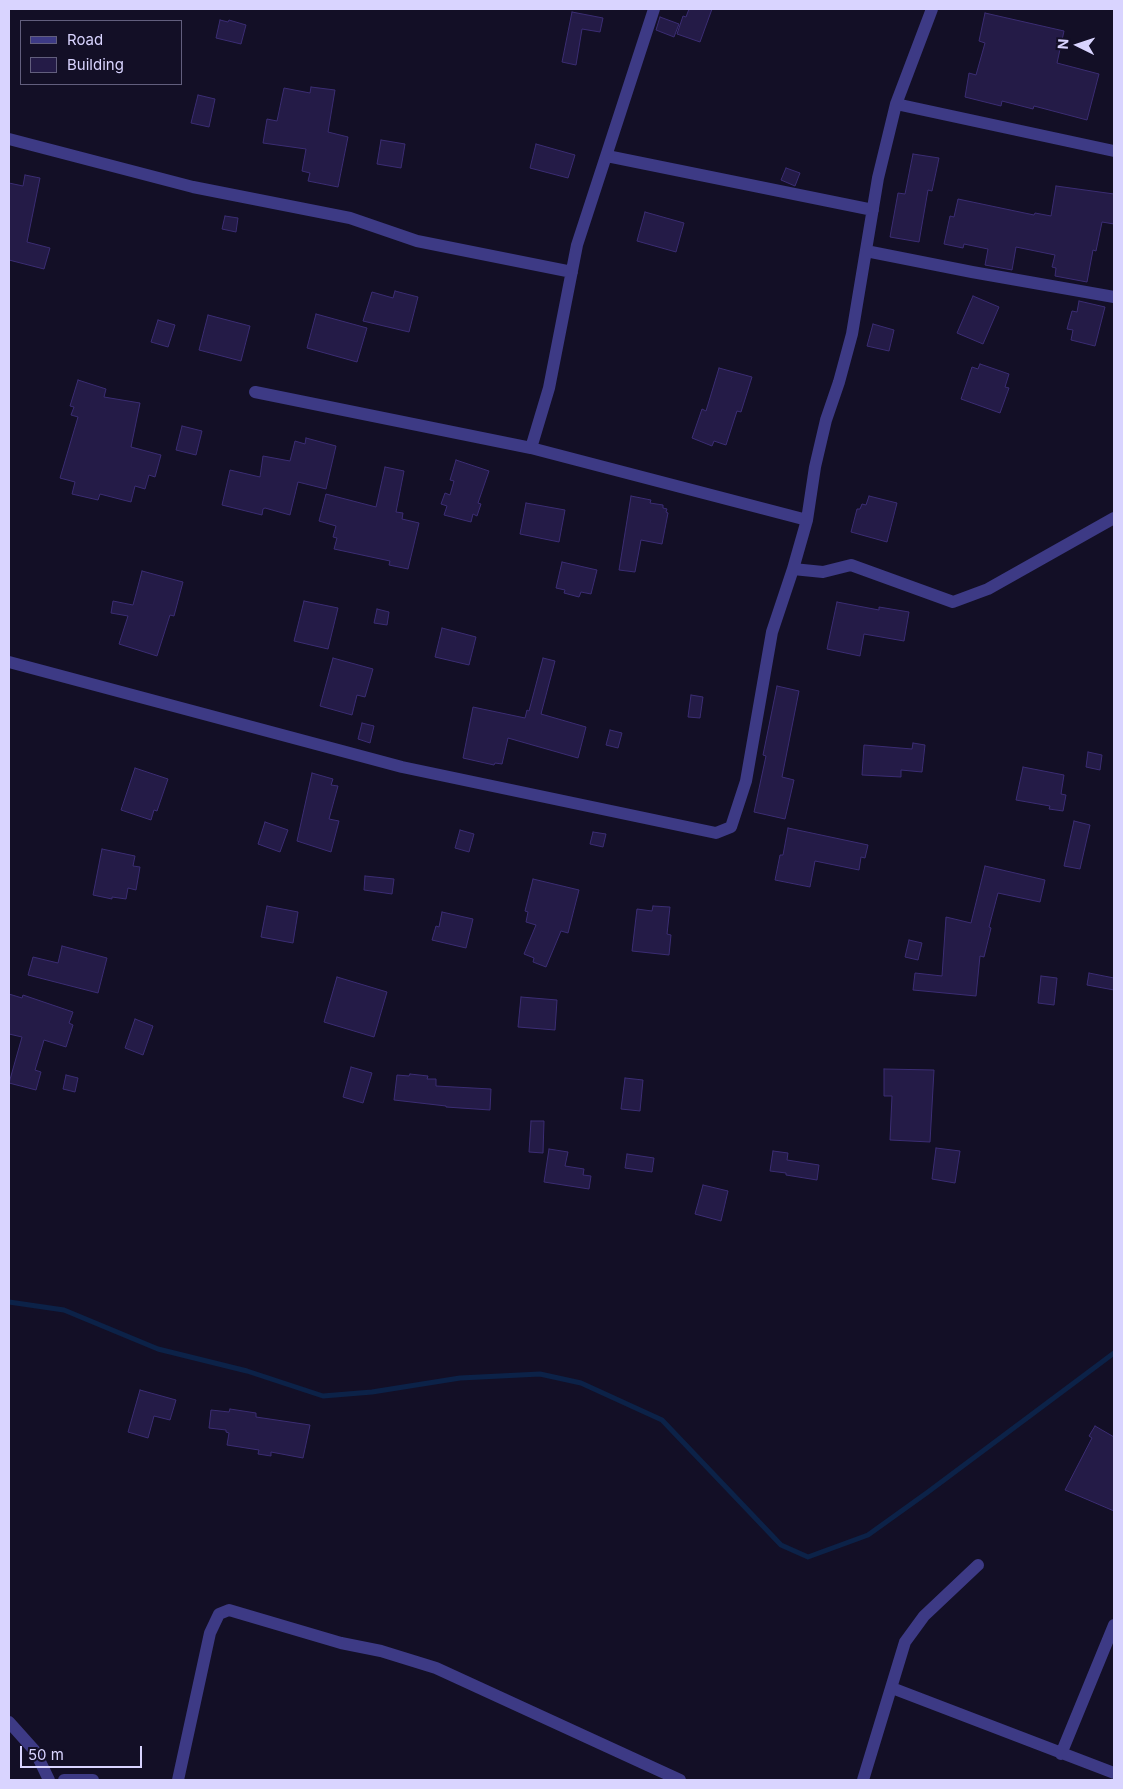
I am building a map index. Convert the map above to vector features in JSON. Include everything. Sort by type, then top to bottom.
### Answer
[{"type":"street","points":[[531,448],[549,388],[577,245],[654,9]]},
{"type":"street","points":[[9,662],[402,767],[716,834],[731,828],[746,781],[772,632],[807,520],[815,467],[852,334],[878,178],[896,104],[932,9]]},
{"type":"street","points":[[896,104],[1114,151]]},
{"type":"street","points":[[9,139],[193,187],[350,218],[417,241],[572,272]]},
{"type":"street","points":[[607,156],[873,210]]},
{"type":"street","points":[[866,251],[1114,297]]},
{"type":"street","points":[[255,392],[531,448],[807,520]]},
{"type":"street","points":[[793,569],[822,572],[851,565],[953,602],[988,589],[1114,518]]},
{"type":"street","points":[[863,1780],[906,1642],[924,1616],[978,1565]]},
{"type":"street","points":[[178,1780],[210,1633],[220,1614],[229,1610],[342,1643],[381,1651],[436,1668],[680,1780]]},
{"type":"street","points":[[1061,1754],[1114,1625]]},
{"type":"street","points":[[892,1688],[1114,1773]]},
{"type":"street","points":[[9,1722],[35,1751],[49,1780]]},
{"type":"street","points":[[64,1780],[93,1780]]},
{"type":"building","points":[[689,9],[712,9],[700,42],[677,34],[683,16],[686,17]]},
{"type":"building","points":[[572,12],[603,18],[600,32],[582,29],[576,65],[562,62]]},
{"type":"building","points":[[985,13],[1064,31],[1057,63],[1099,74],[1087,120],[1034,106],[1033,109],[1002,101],[1001,106],[965,97],[969,73],[976,75],[985,43],[979,41]]},
{"type":"building","points":[[660,17],[679,24],[674,37],[656,30]]},
{"type":"building","points":[[220,20],[228,22],[229,20],[246,25],[241,44],[216,38]]},
{"type":"building","points":[[311,87],[335,90],[328,132],[348,137],[338,187],[308,181],[310,173],[302,171],[306,149],[263,143],[267,119],[277,121],[284,88],[310,93]]},
{"type":"building","points":[[198,95],[215,99],[209,127],[191,123]]},
{"type":"building","points":[[381,140],[405,144],[401,168],[377,164]]},
{"type":"building","points":[[536,144],[575,155],[568,178],[530,168]]},
{"type":"building","points":[[913,154],[939,158],[932,191],[928,190],[919,242],[890,237],[898,193],[905,194]]},
{"type":"building","points":[[786,168],[800,173],[795,186],[781,180]]},
{"type":"building","points":[[25,175],[40,178],[27,242],[50,248],[44,269],[9,260],[9,183],[23,186]]},
{"type":"building","points":[[1056,186],[1114,194],[1114,224],[1102,222],[1096,251],[1093,250],[1087,282],[1055,276],[1056,268],[1052,267],[1055,255],[1016,247],[1012,270],[985,265],[988,249],[964,244],[963,248],[944,244],[950,216],[954,217],[958,199],[1034,215],[1035,213],[1051,216]]},
{"type":"building","points":[[645,212],[684,223],[676,252],[637,241]]},
{"type":"building","points":[[225,216],[238,218],[236,232],[222,229]]},
{"type":"building","points":[[395,291],[418,297],[409,332],[363,321],[372,292],[393,298]]},
{"type":"building","points":[[973,296],[999,307],[983,344],[957,333]]},
{"type":"building","points":[[1079,301],[1105,307],[1095,346],[1071,340],[1073,330],[1067,329],[1072,311],[1077,312]]},
{"type":"building","points":[[316,314],[367,328],[357,362],[307,348]]},
{"type":"building","points":[[208,315],[250,326],[241,361],[199,350]]},
{"type":"building","points":[[158,320],[175,325],[168,347],[151,342]]},
{"type":"building","points":[[873,324],[894,330],[889,351],[867,346]]},
{"type":"building","points":[[980,364],[1009,374],[1005,387],[1009,388],[1000,413],[961,399],[972,367],[978,369]]},
{"type":"building","points":[[719,368],[752,377],[741,412],[737,411],[726,445],[714,441],[712,446],[692,438],[702,409],[706,411]]},
{"type":"building","points":[[78,380],[106,389],[104,397],[140,403],[131,447],[161,455],[155,477],[149,475],[145,489],[135,486],[131,502],[100,494],[98,500],[72,494],[75,482],[60,478],[78,417],[71,415],[74,407],[70,406]]},
{"type":"building","points":[[182,426],[202,431],[196,455],[176,450]]},
{"type":"building","points":[[306,438],[336,446],[326,489],[298,482],[290,515],[265,508],[262,515],[222,505],[230,470],[260,477],[263,456],[290,461],[295,441],[305,444]]},
{"type":"building","points":[[456,460],[489,471],[478,503],[481,504],[477,516],[473,514],[471,522],[444,515],[447,506],[441,504],[445,493],[450,495],[454,481],[450,480]]},
{"type":"building","points":[[385,467],[404,471],[396,512],[403,513],[402,519],[419,523],[408,569],[389,565],[390,561],[334,549],[337,538],[333,537],[336,526],[319,521],[326,494],[376,507]]},
{"type":"building","points":[[631,496],[651,500],[650,503],[663,505],[663,508],[667,509],[666,512],[668,513],[662,544],[641,540],[635,572],[619,570]]},
{"type":"building","points":[[869,496],[897,503],[887,542],[851,532],[857,509],[860,509],[862,504],[866,505]]},
{"type":"building","points":[[526,503],[565,510],[559,542],[520,534]]},
{"type":"building","points":[[562,562],[597,570],[591,594],[581,592],[579,597],[564,593],[565,590],[556,588]]},
{"type":"building","points":[[142,571],[183,582],[174,616],[170,615],[157,656],[119,644],[128,616],[111,613],[113,601],[133,605]]},
{"type":"building","points":[[304,601],[338,608],[328,649],[294,641]]},
{"type":"building","points":[[837,602],[879,610],[879,607],[909,612],[904,641],[864,634],[860,656],[827,649]]},
{"type":"building","points":[[377,609],[389,612],[387,625],[374,623]]},
{"type":"building","points":[[442,628],[476,637],[469,665],[435,657]]},
{"type":"building","points":[[333,658],[373,669],[365,697],[357,695],[352,715],[320,706]]},
{"type":"building","points":[[543,658],[555,661],[541,714],[586,727],[578,758],[508,738],[502,764],[495,763],[494,765],[463,758],[473,707],[525,718],[527,710],[529,711]]},
{"type":"building","points":[[777,686],[799,691],[782,777],[794,780],[785,819],[754,812],[766,756],[763,755]]},
{"type":"building","points":[[691,695],[703,697],[700,718],[688,717]]},
{"type":"building","points":[[362,723],[374,726],[370,743],[358,739]]},
{"type":"building","points":[[610,730],[622,733],[618,748],[606,745]]},
{"type":"building","points":[[913,743],[925,745],[922,772],[901,770],[901,777],[862,775],[864,745],[912,749]]},
{"type":"building","points":[[1088,752],[1102,755],[1100,770],[1086,767]]},
{"type":"building","points":[[1023,767],[1064,775],[1061,794],[1066,795],[1063,811],[1049,809],[1050,806],[1016,800]]},
{"type":"building","points":[[135,768],[168,779],[157,811],[154,810],[151,820],[121,810]]},
{"type":"building","points":[[312,773],[333,779],[331,785],[338,786],[329,819],[339,821],[331,852],[297,841]]},
{"type":"building","points":[[1074,821],[1090,825],[1080,869],[1064,866]]},
{"type":"building","points":[[265,822],[288,830],[280,852],[258,844]]},
{"type":"building","points":[[788,828],[868,845],[865,858],[861,857],[859,870],[815,861],[810,887],[775,880],[780,855],[783,855]]},
{"type":"building","points":[[460,830],[474,834],[469,852],[455,848]]},
{"type":"building","points":[[593,832],[606,834],[603,847],[590,844]]},
{"type":"building","points":[[102,849],[135,856],[133,866],[140,867],[136,890],[128,888],[126,899],[112,897],[112,899],[93,895]]},
{"type":"building","points":[[985,866],[1045,880],[1040,902],[998,893],[989,927],[991,928],[984,957],[980,956],[976,996],[913,990],[915,973],[942,976],[946,917],[971,923]]},
{"type":"building","points":[[365,876],[394,879],[392,894],[364,890]]},
{"type":"building","points":[[533,879],[579,890],[568,933],[561,931],[546,967],[533,962],[534,958],[524,954],[536,925],[526,922],[528,912],[525,911]]},
{"type":"building","points":[[267,906],[298,912],[293,943],[261,937]]},
{"type":"building","points":[[653,906],[670,907],[667,934],[671,935],[669,955],[632,951],[637,909],[652,911]]},
{"type":"building","points":[[442,912],[473,919],[466,948],[432,940],[436,926],[439,927]]},
{"type":"building","points":[[909,940],[922,943],[918,960],[905,957]]},
{"type":"building","points":[[62,946],[107,958],[98,993],[28,975],[33,957],[58,963]]},
{"type":"building","points":[[1089,973],[1114,978],[1114,990],[1087,985]]},
{"type":"building","points":[[1041,976],[1057,978],[1054,1005],[1038,1003]]},
{"type":"building","points":[[337,977],[387,992],[374,1037],[324,1022]]},
{"type":"building","points":[[9,994],[22,998],[23,995],[73,1012],[69,1023],[73,1025],[66,1047],[44,1040],[35,1070],[41,1072],[36,1090],[9,1083],[22,1037],[9,1034]]},
{"type":"building","points":[[521,997],[557,1000],[555,1030],[518,1027]]},
{"type":"building","points":[[135,1019],[153,1026],[143,1055],[125,1048]]},
{"type":"building","points":[[351,1067],[372,1073],[363,1103],[343,1097]]},
{"type":"building","points":[[884,1069],[934,1070],[930,1142],[890,1140],[892,1096],[884,1096]]},
{"type":"building","points":[[410,1074],[428,1076],[427,1079],[436,1079],[436,1086],[491,1089],[490,1110],[446,1107],[394,1100],[397,1075],[409,1076]]},
{"type":"building","points":[[66,1075],[78,1078],[75,1092],[63,1089]]},
{"type":"building","points":[[625,1078],[643,1080],[640,1111],[621,1109]]},
{"type":"building","points":[[531,1121],[544,1121],[543,1153],[529,1152]]},
{"type":"building","points":[[936,1148],[960,1151],[955,1183],[932,1179]]},
{"type":"building","points":[[549,1149],[568,1152],[565,1166],[584,1169],[583,1175],[591,1176],[589,1189],[544,1182]]},
{"type":"building","points":[[773,1151],[788,1153],[787,1160],[819,1165],[817,1180],[770,1171]]},
{"type":"building","points":[[627,1154],[654,1158],[652,1172],[625,1168]]},
{"type":"building","points":[[703,1185],[728,1191],[721,1221],[695,1214]]},
{"type":"building","points":[[140,1390],[176,1400],[170,1420],[154,1416],[148,1438],[128,1432]]},
{"type":"building","points":[[230,1409],[256,1413],[256,1417],[310,1425],[303,1458],[271,1452],[271,1456],[258,1454],[259,1450],[227,1445],[229,1433],[226,1430],[209,1428],[211,1410],[229,1412]]},
{"type":"building","points":[[1095,1426],[1114,1437],[1114,1511],[1065,1490],[1092,1438],[1089,1436]]},
{"type":"waterway","points":[[9,1302],[64,1310],[158,1349],[247,1371],[323,1396],[372,1392],[460,1378],[540,1374],[581,1383],[662,1420],[781,1545],[808,1557],[868,1535],[1114,1353]]}]
